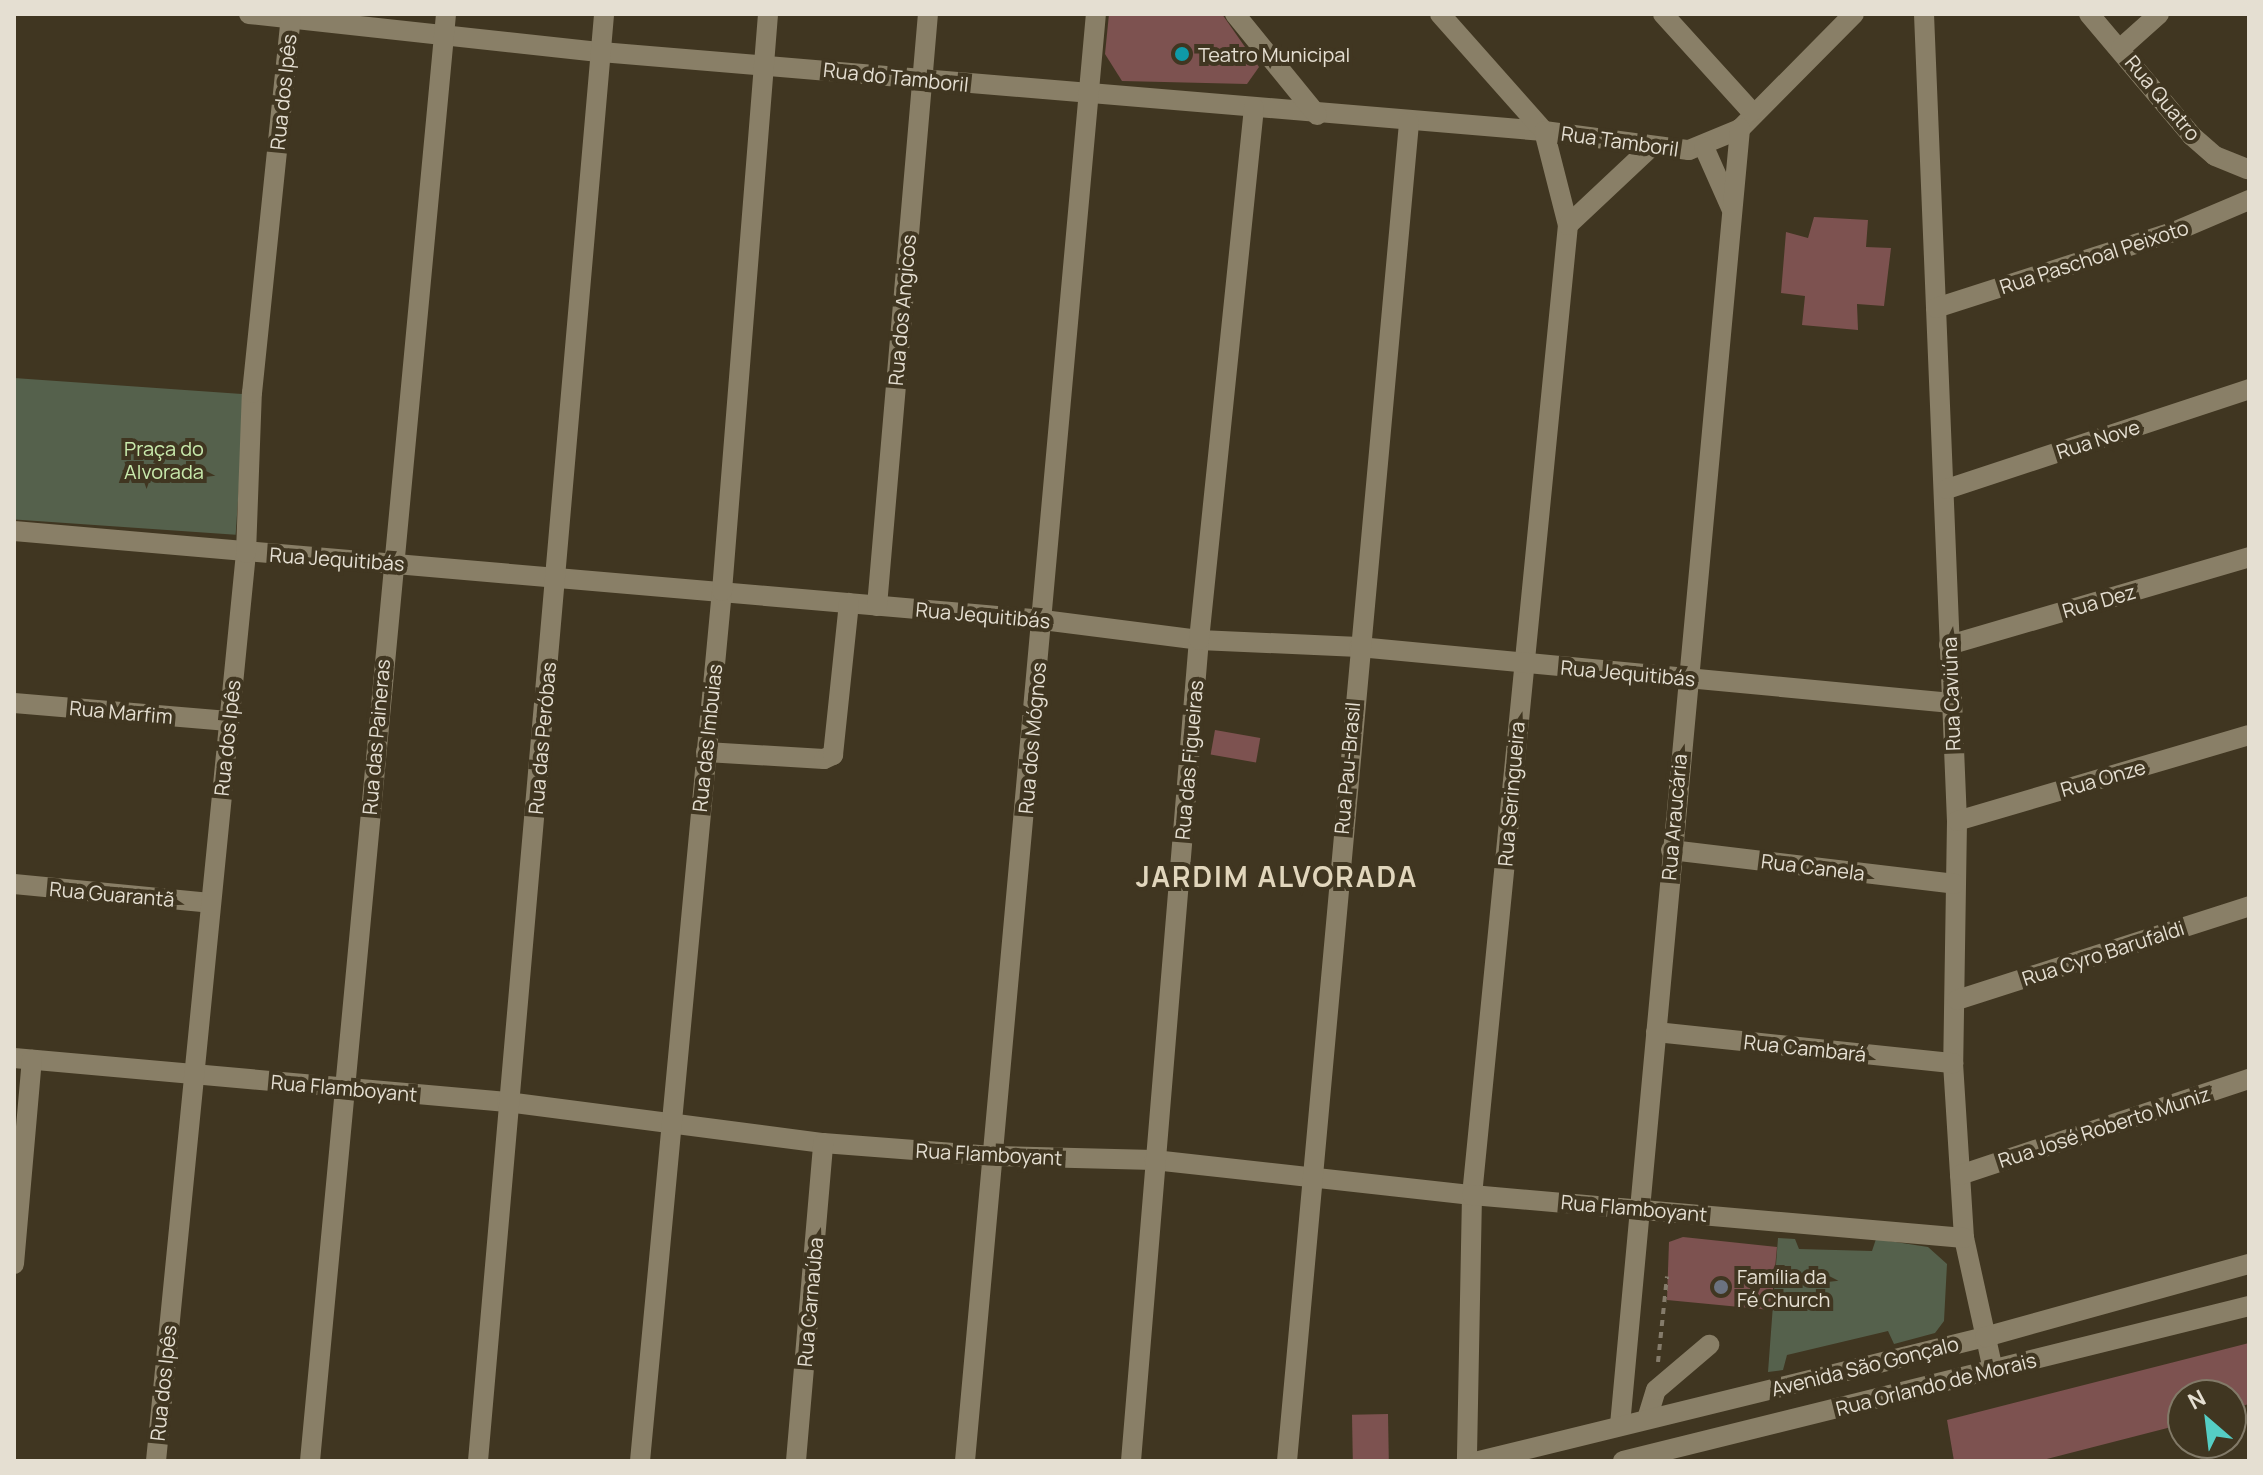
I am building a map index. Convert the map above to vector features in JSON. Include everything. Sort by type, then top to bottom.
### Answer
[{"type":"street","name":"Rua do Tamboril","points":[[249,14],[601,52],[764,62],[921,81],[1409,123],[1544,131]]},
{"type":"street","name":"Rua das Paineras","points":[[310,1461],[446,14]]},
{"type":"street","name":"Rua das Peróbas","points":[[478,1461],[507,1102],[558,577],[604,14]]},
{"type":"street","name":"Rua das Imbuias","points":[[640,1461],[668,1127],[722,591],[768,14]]},
{"type":"street","name":"Rua dos Angicos","points":[[877,606],[928,14]]},
{"type":"street","name":"Rua dos Mógnos","points":[[965,1461],[1096,14]]},
{"type":"street","points":[[1235,14],[1317,115]]},
{"type":"street","points":[[1440,14],[1544,131]]},
{"type":"street","points":[[1663,14],[1746,120]]},
{"type":"street","name":"Rua Tamboril","points":[[1544,131],[1652,146],[1704,147],[1746,120],[1854,14]]},
{"type":"street","name":"Rua Caviúna","points":[[1924,14],[1947,489],[1949,645],[1957,821],[1957,1000],[1953,1063],[1964,1238],[1993,1370]]},
{"type":"street","name":"Rua Quatro","points":[[2089,14],[2121,48],[2192,136],[2215,156],[2248,166]]},
{"type":"street","points":[[2121,48],[2159,14]]},
{"type":"street","name":"Rua dos Ipês","points":[[156,1461],[246,553],[252,393],[291,17]]},
{"type":"street","name":"Rua das Figueiras","points":[[1131,1461],[1199,640],[1254,108]]},
{"type":"street","name":"Rua Araucária","points":[[1620,1425],[1636,1207],[1656,1032],[1731,208],[1746,120]]},
{"type":"street","name":"Rua Pau-Brasil","points":[[1287,1461],[1309,1174],[1409,123]]},
{"type":"street","name":"Rua Seringueira","points":[[1467,1461],[1472,1195],[1568,225],[1544,131]]},
{"type":"street","points":[[1568,225],[1652,146]]},
{"type":"street","name":"Rua Araucária","points":[[1704,147],[1731,208]]},
{"type":"street","points":[[2248,166],[2249,190]]},
{"type":"street","name":"Rua Paschoal Peixoto","points":[[1936,308],[2176,231],[2249,200]]},
{"type":"street","name":"Rua Nove","points":[[1947,489],[2249,389]]},
{"type":"street","name":"Rua Jequitibás","points":[[14,531],[1043,620],[1199,640],[1359,647],[1523,665],[1951,703]]},
{"type":"street","name":"Rua Dez","points":[[1949,645],[2249,557]]},
{"type":"street","points":[[706,752],[824,759],[833,755],[849,603]]},
{"type":"street","name":"Rua Marfim","points":[[14,703],[228,721]]},
{"type":"street","name":"Rua Onze","points":[[1957,821],[2249,735]]},
{"type":"street","name":"Rua Canela","points":[[1671,850],[1955,884]]},
{"type":"street","name":"Rua Guarantã","points":[[14,884],[210,903]]},
{"type":"street","name":"Rua Cyro Barufaldi","points":[[1957,1000],[2249,906]]},
{"type":"street","name":"Rua Cambará","points":[[1656,1032],[1953,1063]]},
{"type":"street","points":[[14,1264],[23,1059]]},
{"type":"street","name":"Rua Flamboyant","points":[[23,1059],[507,1102],[668,1127],[823,1143],[993,1156],[1154,1160],[1309,1174],[1472,1195],[1964,1238]]},
{"type":"street","name":"Rua José Roberto Muniz","points":[[1960,1175],[2249,1079]]},
{"type":"street","name":"Rua Carnaúba","points":[[796,1461],[823,1143]]},
{"type":"street","name":"Avenida São Gonçalo","points":[[1479,1461],[1985,1337],[2249,1264]]},
{"type":"street","name":"Rua Orlando de Morais","points":[[1623,1461],[2249,1306]]},
{"type":"street","points":[[1647,1419],[1656,1390],[1709,1345]]},
{"type":"street","points":[[1808,1381],[1811,1415]]},
{"type":"path","points":[[1656,1390],[1667,1276]]},
{"type":"green space","name":"Praça do Alvorada","points":[[14,378],[245,394],[236,535],[14,519]]},
{"type":"green space","points":[[1778,1238],[1795,1239],[1799,1249],[1872,1251],[1876,1239],[1928,1247],[1947,1264],[1944,1321],[1935,1333],[1894,1344],[1888,1331],[1787,1355],[1783,1370],[1768,1372]]},
{"type":"building","name":"Teatro Municipal","points":[[1109,14],[1222,14],[1259,67],[1247,84],[1122,81],[1105,54]]},
{"type":"building","points":[[1814,217],[1868,220],[1866,247],[1891,248],[1884,306],[1857,304],[1858,330],[1802,325],[1805,296],[1781,293],[1786,232],[1808,238]]},
{"type":"building","points":[[1215,730],[1260,738],[1256,763],[1211,755]]},
{"type":"building","name":"Família da Fé Church","points":[[1683,1237],[1777,1247],[1771,1310],[1667,1300],[1669,1242]]},
{"type":"building","points":[[2249,1343],[2249,1404],[2247,1379],[2167,1379],[2167,1428],[2039,1461],[1954,1461],[1947,1420]]},
{"type":"building","points":[[1388,1414],[1389,1461],[1353,1461],[1352,1415]]},
{"type":"place","name":"Teatro Municipal","points":[[1182,54]]},
{"type":"place","name":"Família da Fé Church","points":[[1721,1287]]},
{"type":"district","name":"JARDIM ALVORADA","points":[[1277,876]]}]
